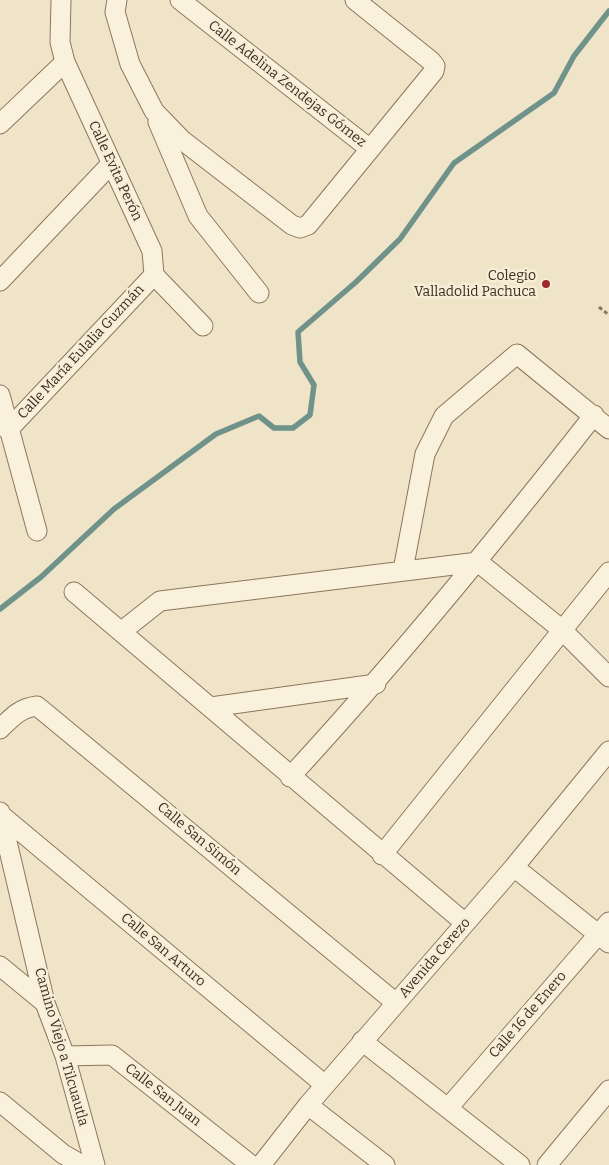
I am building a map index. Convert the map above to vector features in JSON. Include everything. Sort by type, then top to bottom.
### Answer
[{"type":"street","name":"Calle Evita Perón","points":[[60,0],[60,42],[64,62],[110,165],[152,251],[154,275]]},
{"type":"street","points":[[117,0],[115,12],[130,64],[154,111],[198,216],[259,293]]},
{"type":"street","name":"Calle Adelina Zendejas Gómez","points":[[180,0],[370,149]]},
{"type":"street","points":[[154,111],[182,140],[292,225],[300,228],[308,226],[434,71],[435,66],[355,0]]},
{"type":"street","points":[[0,124],[64,62]]},
{"type":"street","points":[[0,281],[110,165]]},
{"type":"street","points":[[154,275],[203,326]]},
{"type":"street","name":"Calle María Eulalia Guzmán","points":[[8,430],[154,275]]},
{"type":"street","points":[[403,570],[425,454],[444,416],[517,354],[609,429]]},
{"type":"street","points":[[0,395],[37,531]]},
{"type":"street","points":[[290,777],[376,684],[478,562],[594,415]]},
{"type":"street","points":[[122,631],[160,601],[478,562],[561,629],[609,676]]},
{"type":"street","points":[[382,855],[561,629],[609,572]]},
{"type":"street","points":[[74,592],[122,631],[382,855],[465,923]]},
{"type":"street","points":[[211,707],[376,684]]},
{"type":"street","name":"Calle San Simón","points":[[0,729],[14,714],[26,707],[38,706],[396,1003]]},
{"type":"street","name":"Avenida Cerezo","points":[[261,1165],[308,1105],[514,867],[609,751]]},
{"type":"street","name":"Camino Viejo a Tilcuautla","points":[[0,813],[45,1003],[66,1056],[95,1165]]},
{"type":"street","name":"Calle San Arturo","points":[[0,813],[325,1085]]},
{"type":"street","points":[[514,867],[605,933]]},
{"type":"street","name":"Calle 16 de Enero","points":[[448,1108],[605,933]]},
{"type":"street","points":[[0,966],[45,1003]]},
{"type":"street","points":[[362,1041],[520,1165]]},
{"type":"street","name":"Calle San Juan","points":[[66,1056],[112,1055],[251,1165]]},
{"type":"street","points":[[547,1165],[609,1090]]},
{"type":"street","points":[[0,1102],[63,1154],[82,1165]]},
{"type":"street","points":[[308,1105],[385,1165]]},
{"type":"path","points":[[599,307],[609,315]]},
{"type":"waterway","points":[[0,609],[41,577],[114,509],[216,434],[259,416],[274,428],[293,428],[310,415],[314,385],[300,362],[298,332],[356,282],[400,239],[454,163],[554,93],[574,56],[609,11]]},
{"type":"place","name":"Colegio Valladolid Pachuca","points":[[546,284]]}]
